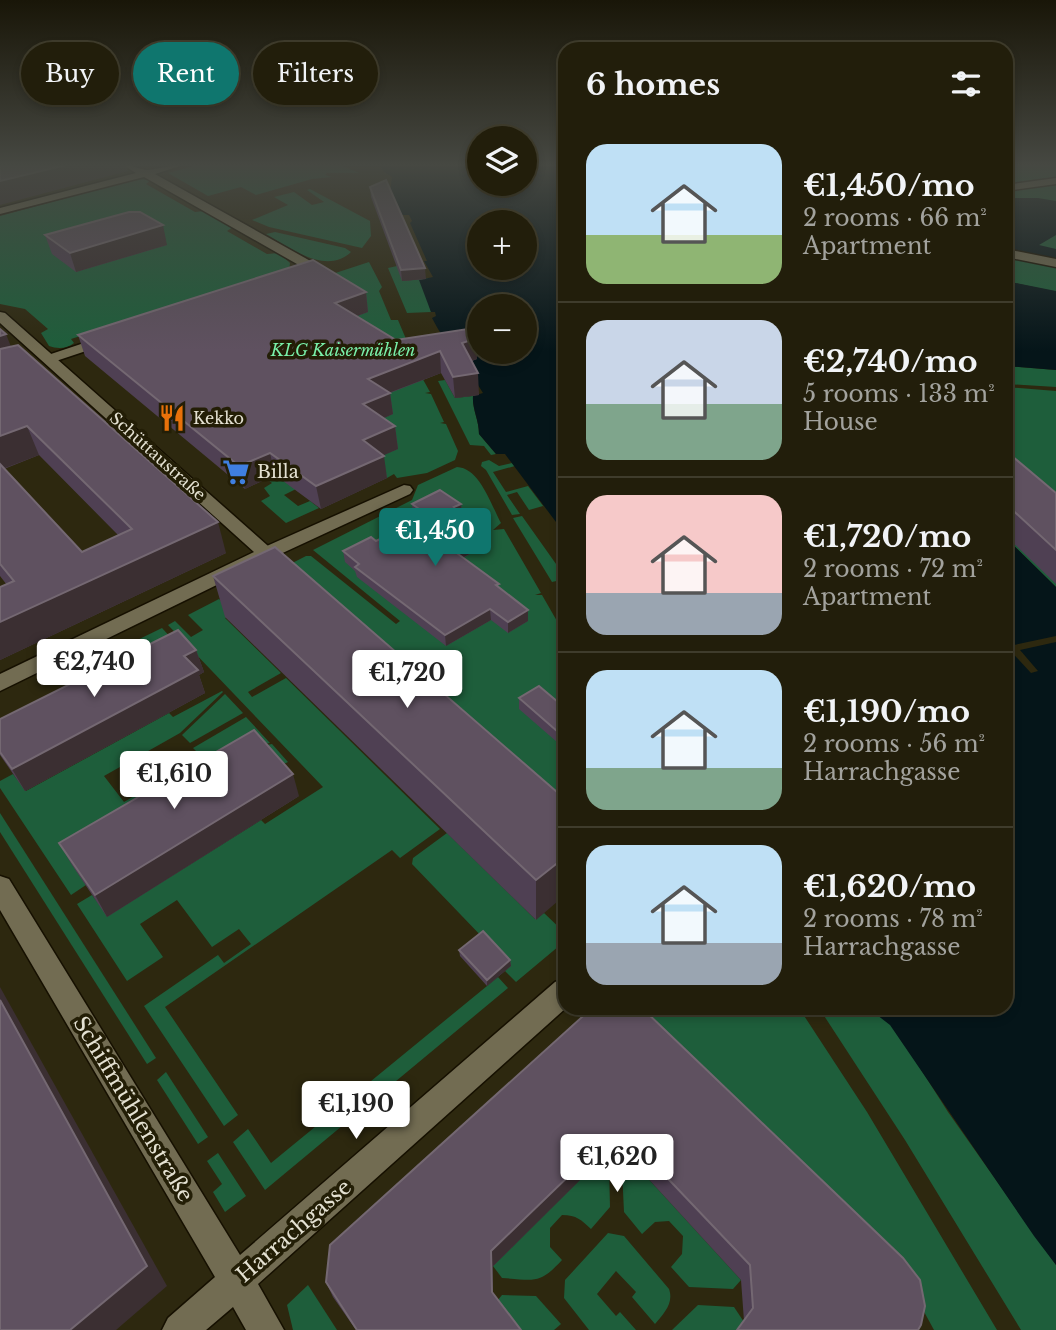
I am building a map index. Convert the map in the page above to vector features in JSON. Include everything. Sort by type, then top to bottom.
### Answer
[{"type":"street","points":[[240,227],[310,267],[304,274],[278,283]]},
{"type":"street","points":[[1013,254],[1056,262]]},
{"type":"street","name":"Schüttaustraße","points":[[0,316],[267,553]]},
{"type":"street","points":[[28,366],[121,335]]},
{"type":"street","points":[[0,683],[267,553],[404,490]]},
{"type":"street","name":"Schiffmühlenstraße","points":[[0,887],[266,1330]]},
{"type":"street","name":"Harrachgasse","points":[[180,1330],[558,997]]},
{"type":"green space","points":[[0,227],[233,227],[227,231],[267,254],[279,253],[290,263],[289,270],[71,339],[74,343],[59,348],[49,346],[41,333],[48,329],[25,309],[0,304]]},
{"type":"green space","points":[[269,227],[370,227],[371,236],[362,248]]},
{"type":"green space","points":[[1013,227],[1056,227],[1056,292],[1013,283]]},
{"type":"green space","points":[[275,232],[345,248],[351,252],[341,259],[319,260],[296,252],[266,234]]},
{"type":"green space","name":"KLG Kaisermühlen","points":[[369,262],[382,287],[379,291],[391,320],[398,320],[406,339],[401,340],[430,392],[425,393],[431,394],[444,422],[440,423],[446,424],[458,451],[455,460],[427,473],[397,478],[394,474],[387,478],[343,446],[262,297]]},
{"type":"green space","points":[[397,266],[403,281],[440,277],[427,297],[431,312],[407,313],[388,268]]},
{"type":"green space","points":[[1013,367],[1056,370],[1056,387],[1013,384]]},
{"type":"green space","points":[[445,380],[455,398],[473,396],[479,434],[496,454],[491,455],[484,446],[470,445],[438,381]]},
{"type":"green space","points":[[1013,388],[1056,391],[1056,587],[1013,545]]},
{"type":"green space","points":[[489,460],[499,466],[512,463],[515,466],[493,472],[506,492],[528,486],[547,511],[543,506],[529,510],[517,492],[507,495],[520,514],[512,515],[481,466],[482,462]]},
{"type":"green space","points":[[457,467],[472,474],[484,489],[501,523],[493,530],[504,529],[541,593],[535,595],[542,595],[558,623],[558,835],[265,577],[311,556],[396,624],[400,621],[313,550],[412,500],[418,485]]},
{"type":"green space","points":[[292,468],[308,483],[284,495],[298,506],[310,501],[319,508],[286,523],[261,501],[270,496],[264,488],[272,483],[267,479]]},
{"type":"green space","points":[[522,516],[558,567],[558,581],[552,582],[513,518]]},
{"type":"green space","points":[[219,599],[234,613],[225,618],[281,673],[248,692],[252,697],[286,678],[440,829],[400,858],[392,850],[165,1007],[238,1115],[224,1126],[144,1006],[218,955],[224,963],[251,944],[239,929],[212,947],[177,900],[140,924],[163,957],[127,981],[77,904],[92,895],[108,916],[261,820],[265,824],[323,787],[168,625],[175,621],[191,637],[203,630],[188,615]]},
{"type":"green space","points":[[162,628],[183,651],[97,683],[84,666]]},
{"type":"green space","points":[[222,691],[180,733],[104,776],[124,802],[201,757],[272,744],[288,762],[73,864],[86,885],[71,895],[0,788],[0,781],[13,774],[26,791],[169,713],[173,717]]},
{"type":"green space","points":[[225,694],[243,713],[190,743],[182,735]]},
{"type":"green space","points":[[246,717],[270,743],[201,756],[193,748]]},
{"type":"green space","points":[[0,813],[156,1058],[147,1064],[0,832]]},
{"type":"green space","points":[[447,833],[535,919],[544,913],[558,926],[558,947],[516,982],[505,971],[510,966],[412,864],[413,858]]},
{"type":"green space","points":[[498,977],[508,988],[265,1190],[233,1142],[248,1129],[271,1163]]},
{"type":"green space","points":[[644,1015],[804,1015],[867,1112],[997,1330],[934,1330],[922,1308]]},
{"type":"green space","points":[[824,1015],[886,1015],[948,1112],[1056,1265],[1056,1330],[1021,1330],[905,1140]]},
{"type":"green space","points":[[166,1072],[208,1137],[198,1144],[157,1080]]},
{"type":"green space","points":[[218,1153],[246,1196],[225,1212],[213,1192],[222,1184],[207,1161]]},
{"type":"green space","points":[[602,1158],[609,1166],[610,1207],[591,1229],[575,1217],[562,1215],[550,1228],[550,1247],[562,1260],[548,1274],[529,1280],[502,1278],[493,1266]]},
{"type":"green space","points":[[632,1161],[741,1280],[733,1289],[689,1287],[671,1267],[682,1254],[683,1236],[669,1221],[655,1222],[642,1234],[624,1212],[622,1170]]},
{"type":"green space","points":[[608,1233],[624,1236],[669,1289],[669,1303],[655,1324],[632,1297],[636,1292],[616,1271],[597,1294],[616,1316],[620,1312],[636,1330],[589,1330],[564,1298],[565,1280]]},
{"type":"green space","points":[[308,1285],[337,1330],[293,1330],[287,1305]]},
{"type":"green space","points":[[502,1295],[536,1296],[561,1324],[554,1330],[511,1330],[493,1306]]},
{"type":"green space","points":[[698,1305],[734,1307],[744,1322],[738,1330],[672,1330]]},
{"type":"shaded area","points":[[412,227],[467,227],[467,280],[537,280],[537,227],[558,227],[558,525],[505,454],[496,454],[479,434],[473,396],[483,393],[432,318],[436,316],[435,312],[431,312],[419,280],[433,277],[424,261],[427,261]]},
{"type":"shaded area","points":[[1013,227],[1056,227],[1056,235],[1039,245],[1056,249],[1056,259],[1013,250]]},
{"type":"shaded area","points":[[1013,282],[1056,291],[1056,370],[1013,367]]},
{"type":"shaded area","points":[[1013,545],[1056,587],[1056,1265],[890,1025],[877,1015],[1013,1015]]},
{"type":"pier","points":[[1056,636],[1056,642],[1020,650],[1038,671],[1031,673],[1013,654],[1014,645]]},
{"type":"building","points":[[74,227],[156,227],[70,253],[45,235]]},
{"type":"building","points":[[385,227],[407,227],[425,268],[401,270]]},
{"type":"building","points":[[313,260],[366,292],[335,303],[396,340],[467,329],[467,341],[462,343],[467,352],[467,364],[473,364],[478,373],[453,377],[440,351],[368,379],[390,393],[363,404],[395,426],[363,440],[384,456],[316,486],[270,453],[239,466],[78,335]]},
{"type":"building","points":[[18,345],[218,522],[0,622],[0,587],[14,581],[0,564],[0,464],[82,552],[132,529],[27,426],[0,436],[0,349]]},
{"type":"building","points":[[1013,457],[1056,493],[1056,550],[1013,510]]},
{"type":"building","points":[[440,490],[461,504],[454,507],[480,526],[473,530],[482,536],[454,551],[499,584],[496,585],[528,610],[508,622],[490,609],[445,635],[355,567],[359,564],[343,551],[371,537],[376,541],[429,516],[412,504]]},
{"type":"building","points":[[275,547],[558,793],[558,863],[536,880],[213,576]]},
{"type":"building","points":[[178,630],[196,650],[184,656],[198,670],[12,769],[0,752],[0,719]]},
{"type":"building","points":[[539,686],[558,702],[558,732],[519,698]]},
{"type":"building","points":[[254,730],[293,774],[95,895],[59,843]]},
{"type":"building","points":[[483,931],[510,960],[487,980],[459,950]]},
{"type":"building","points":[[0,1000],[147,1266],[70,1330],[0,1330]]},
{"type":"building","points":[[584,1015],[649,1015],[903,1258],[920,1280],[925,1306],[918,1330],[737,1330],[753,1308],[750,1265],[635,1144],[605,1141],[491,1251],[492,1292],[521,1330],[357,1330],[326,1282],[330,1245]]},
{"type":"place","name":"Kekko","points":[[172,418]]},
{"type":"place","name":"Billa","points":[[236,472]]}]
